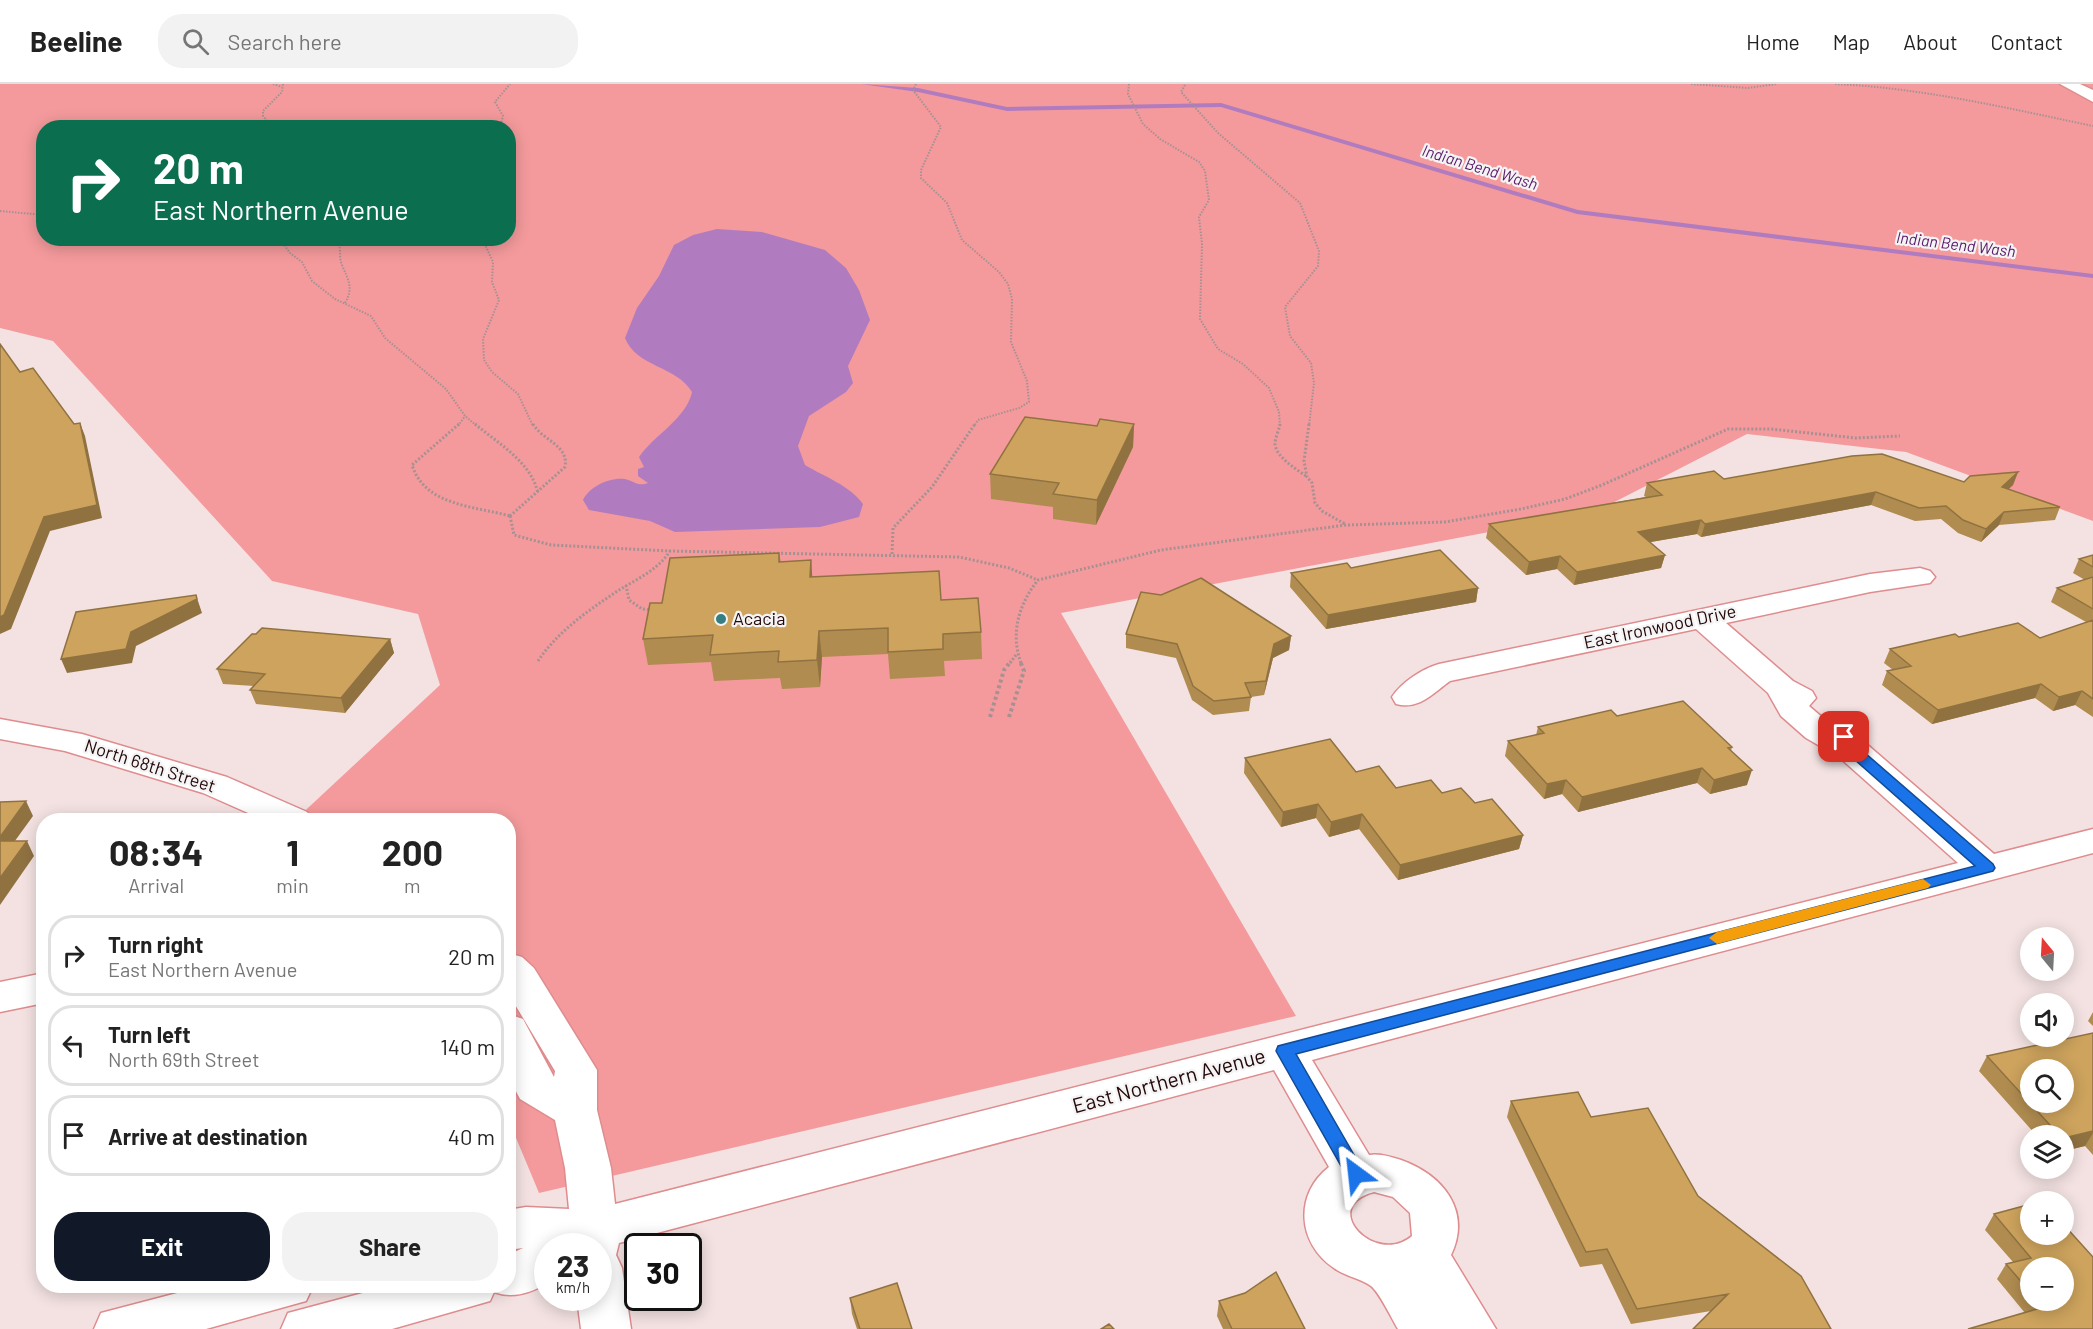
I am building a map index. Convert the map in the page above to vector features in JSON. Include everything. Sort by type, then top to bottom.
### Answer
[{"type":"street","points":[[2068,84],[2093,97]]},
{"type":"street","name":"East Ironwood Drive","points":[[1408,697],[1439,674],[1870,583],[1920,577]]},
{"type":"street","points":[[1702,618],[1782,688],[1793,709],[1818,731],[1851,748],[1988,868]]},
{"type":"street","name":"North 68th Street","points":[[0,729],[70,741],[215,785],[278,813]]},
{"type":"street","name":"East Northern Avenue","points":[[612,1241],[1285,1051],[2093,841]]},
{"type":"street","points":[[516,974],[576,1070],[574,1110],[588,1168],[588,1233]]},
{"type":"street","points":[[0,997],[36,990]]},
{"type":"street","points":[[516,1047],[535,1087],[574,1110]]},
{"type":"street","points":[[1285,1051],[1356,1174]]},
{"type":"street","points":[[1374,1173],[1392,1176],[1410,1184],[1424,1196],[1433,1210],[1437,1227],[1434,1242],[1405,1261],[1366,1263],[1348,1254],[1334,1240],[1326,1224],[1324,1208],[1329,1193],[1340,1181],[1356,1174],[1374,1173]]},
{"type":"street","name":"East Northern Avenue","points":[[516,1229],[526,1227],[544,1233]]},
{"type":"street","points":[[1405,1261],[1425,1329]]},
{"type":"street","points":[[1405,1261],[1471,1329]]},
{"type":"street","points":[[516,1274],[534,1266]]},
{"type":"street","points":[[119,1329],[261,1293]]},
{"type":"street","points":[[306,1329],[446,1293]]},
{"type":"street","points":[[602,1311],[606,1329]]},
{"type":"path","points":[[266,120],[263,111],[282,92],[283,85],[273,84]]},
{"type":"path","points":[[502,120],[503,116],[495,102],[510,84]]},
{"type":"path","points":[[892,554],[893,528],[932,487],[978,420],[1019,408],[1029,402],[1031,391],[1017,363],[1010,338],[1010,314],[1013,302],[1008,283],[962,241],[947,203],[921,178],[921,170],[941,127],[938,120],[929,112],[927,105],[913,90],[916,84]]},
{"type":"path","points":[[1129,84],[1128,94],[1143,124],[1160,139],[1199,162],[1205,171],[1209,200],[1199,216],[1202,244],[1200,319],[1202,326],[1210,334],[1218,349],[1257,375],[1269,388],[1279,412],[1280,424],[1275,444],[1278,451],[1312,483],[1315,503],[1322,512],[1346,525]]},
{"type":"path","points":[[1692,84],[1748,88],[1777,84]]},
{"type":"path","points":[[1835,84],[1879,86],[1939,94],[2093,126]]},
{"type":"path","points":[[1185,85],[1181,92],[1218,133],[1247,155],[1258,169],[1300,203],[1319,251],[1318,266],[1285,307],[1290,336],[1311,363],[1314,383],[1304,461],[1307,477]]},
{"type":"path","points":[[0,212],[36,214]]},
{"type":"path","points":[[285,246],[302,262],[312,281],[345,303],[371,316],[385,338],[446,389],[465,416],[524,464],[536,484],[538,493]]},
{"type":"path","points":[[340,246],[343,251],[341,264],[350,277],[351,288],[345,303]]},
{"type":"path","points":[[486,246],[490,254],[492,282],[498,300],[482,339],[482,355],[489,371],[519,395],[538,432],[565,451],[567,459],[565,467],[510,516]]},
{"type":"path","points":[[465,416],[458,429],[417,457],[412,465],[413,475],[418,484],[449,502],[510,516]]},
{"type":"path","points":[[1009,717],[1024,671],[1016,655],[1016,616],[1028,591],[1038,580],[1161,550],[1346,525],[1445,522],[1521,509],[1565,499],[1728,429],[1750,428],[1858,440],[1900,436]]},
{"type":"path","points":[[510,516],[514,535],[551,545],[670,551],[959,557],[1009,568],[1038,580]]},
{"type":"path","points":[[538,661],[544,650],[626,585],[664,563],[670,551]]},
{"type":"path","points":[[626,585],[629,600],[642,609],[657,611]]},
{"type":"path","points":[[990,717],[1004,670],[1016,655]]},
{"type":"shaded area","points":[[0,84],[2093,84],[2093,521],[1906,452],[1747,434],[1595,512],[1061,613],[1296,1016],[539,1193],[516,1138],[516,813],[303,813],[440,685],[418,614],[272,581],[53,341],[0,328]]},
{"type":"shaded area","points":[[717,229],[762,232],[825,250],[846,268],[859,290],[870,320],[848,366],[853,383],[846,392],[809,416],[798,446],[805,465],[844,486],[857,497],[863,504],[859,517],[820,527],[675,532],[650,521],[589,510],[583,500],[590,491],[606,481],[625,479],[641,484],[648,483],[638,476],[638,469],[644,467],[639,457],[677,419],[689,402],[692,392],[685,383],[638,355],[630,348],[625,338],[637,308],[659,276],[674,245],[693,235]]},
{"type":"building","points":[[0,344],[20,372],[33,368],[74,424],[80,423],[97,505],[44,517],[4,615],[0,617]]},
{"type":"building","points":[[1025,417],[1097,426],[1100,419],[1134,424],[1097,500],[1053,494],[1059,483],[990,474]]},
{"type":"building","points":[[1882,454],[1964,482],[1970,476],[2018,472],[2002,487],[2060,507],[2004,512],[1986,529],[1963,520],[1946,506],[1919,508],[1876,492],[1705,524],[1701,520],[1638,532],[1665,555],[1577,572],[1560,556],[1529,562],[1489,524],[1662,495],[1647,483],[1714,471],[1724,479],[1852,456]]},
{"type":"building","points":[[1440,550],[1478,588],[1328,615],[1291,573],[1347,563],[1351,568]]},
{"type":"building","points":[[779,553],[779,562],[811,560],[810,577],[939,571],[941,600],[978,598],[981,632],[943,634],[943,649],[888,652],[888,628],[819,631],[817,660],[778,662],[779,651],[710,655],[713,635],[643,639],[650,603],[662,603],[670,558]]},
{"type":"building","points":[[2093,555],[2093,567],[2079,559]]},
{"type":"building","points":[[2093,577],[2093,609],[2057,588]]},
{"type":"building","points":[[1201,578],[1291,636],[1274,644],[1266,681],[1245,683],[1251,697],[1214,701],[1193,686],[1177,644],[1126,634],[1141,592],[1161,595]]},
{"type":"building","points":[[196,595],[197,599],[131,632],[126,649],[61,659],[76,612]]},
{"type":"building","points":[[2093,620],[2093,699],[2082,691],[2059,697],[2041,684],[1938,710],[1887,671],[1911,666],[1890,649],[1955,634],[1959,637],[2018,623],[2040,638]]},
{"type":"building","points":[[262,628],[390,639],[341,698],[250,690],[265,674],[217,669],[252,634],[256,634]]},
{"type":"building","points":[[1683,701],[1732,747],[1728,748],[1752,770],[1714,780],[1702,768],[1582,797],[1566,780],[1547,784],[1508,741],[1544,733],[1538,727],[1611,710],[1617,716]]},
{"type":"building","points":[[1330,739],[1356,772],[1379,766],[1396,788],[1431,780],[1442,793],[1461,788],[1475,803],[1492,799],[1523,835],[1400,865],[1362,814],[1331,822],[1318,804],[1283,812],[1245,758]]},
{"type":"building","points":[[26,801],[0,837],[0,802]]},
{"type":"building","points":[[0,841],[27,841],[0,878]]},
{"type":"building","points":[[2093,1033],[2093,1131],[2074,1136],[2074,1125],[2050,1125],[2039,1113],[2074,1113],[2074,1059],[2020,1059],[2020,1092],[1987,1056],[2028,1047],[2074,1047],[2074,1037]]},
{"type":"building","points":[[1578,1092],[1591,1117],[1648,1108],[1698,1196],[1801,1276],[1831,1329],[1693,1329],[1728,1294],[1637,1309],[1607,1249],[1586,1252],[1511,1101]]},
{"type":"building","points":[[2020,1207],[2020,1245],[1994,1214]]},
{"type":"building","points":[[2074,1236],[2093,1257],[2093,1329],[1968,1329],[2030,1311],[2074,1311],[2074,1257],[2030,1257],[2020,1245],[2074,1245]]},
{"type":"building","points":[[2020,1261],[2020,1280],[2006,1264]]},
{"type":"building","points":[[1276,1272],[1305,1329],[1232,1329],[1219,1301],[1245,1293]]},
{"type":"building","points":[[897,1283],[912,1329],[860,1329],[850,1298]]},
{"type":"building","points":[[1109,1324],[1114,1329],[1101,1329]]},
{"type":"waterway","name":"Indian Bend Wash","points":[[864,84],[918,90],[1007,109],[1221,105],[1577,212],[2093,276]]},
{"type":"slow traffic","points":[[1717,938],[1923,885]]},
{"type":"place","name":"Acacia","points":[[721,619]]},
{"type":"route","points":[[1356,1174],[1285,1051],[1988,868],[1851,748],[1844,737]]}]
